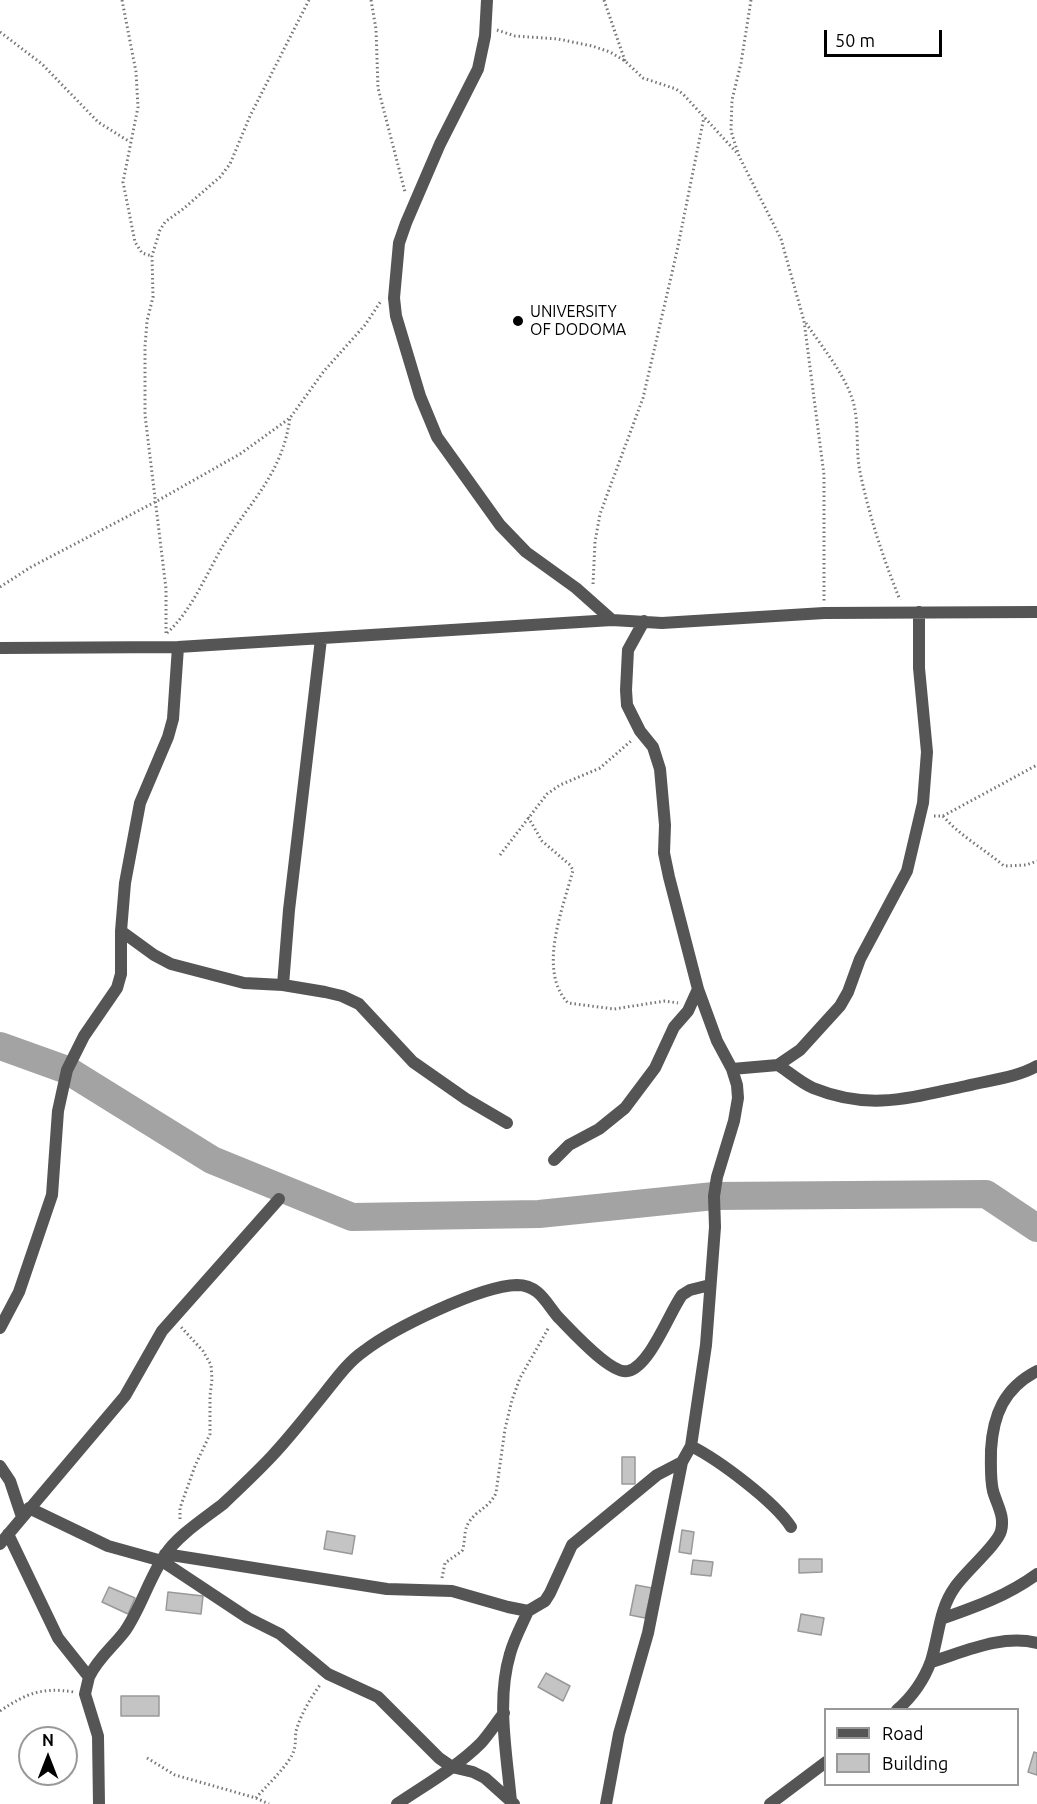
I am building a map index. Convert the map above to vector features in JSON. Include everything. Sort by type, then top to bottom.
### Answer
[{"type":"street","points":[[487,0],[485,36],[478,69],[440,144],[399,243],[394,298],[396,316],[420,396],[437,437],[500,525],[526,552],[576,588],[612,620]]},
{"type":"street","points":[[732,1069],[778,1065],[800,1050],[840,1006],[848,992],[860,959],[907,871],[923,803],[927,752],[919,668],[919,612]]},
{"type":"street","points":[[0,648],[172,647],[612,620],[662,623],[824,613],[1037,612]]},
{"type":"street","points":[[606,1804],[619,1734],[648,1633],[682,1462],[691,1446],[706,1345],[715,1227],[715,1186],[721,1159],[735,1121],[738,1098],[732,1069],[717,1041],[698,989],[664,852],[666,825],[660,769],[653,747],[640,731],[627,705],[628,650],[644,621]]},
{"type":"street","points":[[283,986],[289,910],[321,639]]},
{"type":"street","points":[[0,1328],[19,1292],[52,1195],[58,1111],[67,1070],[84,1036],[117,988],[121,974],[121,931],[125,883],[140,803],[168,737],[173,719],[172,647]]},
{"type":"street","points":[[121,931],[154,955],[171,964],[244,983],[326,992],[359,1004],[413,1062],[466,1099],[507,1123]]},
{"type":"street","points":[[554,1160],[569,1145],[599,1129],[625,1108],[655,1068],[674,1027],[688,1011],[698,989]]},
{"type":"street","points":[[778,1065],[812,1087],[854,1100],[875,1102],[896,1101],[995,1079],[1037,1066]]},
{"type":"street","points":[[89,1677],[58,1638],[4,1539],[125,1396],[162,1331],[279,1199]]},
{"type":"street","points":[[99,1804],[98,1736],[85,1694],[89,1677],[96,1663],[126,1629],[164,1557],[198,1522],[223,1503],[272,1456],[361,1352],[386,1335],[458,1302],[491,1290],[518,1285],[533,1289],[544,1297],[557,1315],[605,1361],[618,1371],[626,1372],[634,1369],[644,1359],[682,1295],[690,1290],[710,1285]]},
{"type":"street","points":[[899,1708],[918,1687],[931,1662],[941,1619],[954,1588],[973,1564],[998,1539],[1002,1530],[1003,1518],[993,1492],[990,1471],[993,1430],[997,1413],[1007,1396],[1026,1377],[1037,1371]]},
{"type":"street","points":[[691,1446],[707,1454],[739,1478],[780,1513],[791,1527]]},
{"type":"street","points":[[512,1803],[504,1713],[506,1673],[510,1652],[528,1611],[545,1601],[572,1545],[657,1475],[682,1462]]},
{"type":"street","points":[[0,1466],[10,1480],[26,1513],[108,1546],[164,1557],[387,1590],[442,1590],[528,1611]]},
{"type":"street","points":[[164,1557],[248,1618],[280,1634],[328,1674],[378,1697],[439,1758],[452,1767],[473,1772],[485,1778],[512,1803]]},
{"type":"street","points":[[941,1619],[986,1604],[1017,1589],[1037,1574]]},
{"type":"street","points":[[931,1662],[1001,1642],[1037,1642]]},
{"type":"street","points":[[397,1804],[452,1767],[482,1742],[504,1713]]},
{"type":"street","points":[[770,1804],[824,1763]]},
{"type":"path","points":[[122,0],[136,72],[138,95],[138,107],[123,182],[135,242],[142,254],[152,256]]},
{"type":"path","points":[[172,647],[166,634],[166,589],[145,415],[144,346],[153,297],[152,256],[160,230],[165,222],[220,177],[230,164],[250,116],[309,0]]},
{"type":"path","points":[[371,0],[378,88],[411,212]]},
{"type":"path","points":[[604,0],[625,61]]},
{"type":"path","points":[[751,0],[730,115],[731,131],[739,156],[781,239],[804,321],[824,486],[824,613]]},
{"type":"path","points":[[484,26],[515,36],[576,42],[610,52],[625,61],[643,78],[676,89],[739,156]]},
{"type":"path","points":[[0,32],[42,64],[98,122],[130,142]]},
{"type":"path","points":[[592,602],[595,542],[600,514],[643,398],[677,251],[704,117]]},
{"type":"path","points":[[0,587],[31,567],[157,501],[240,454],[290,418],[324,371],[365,325],[395,280]]},
{"type":"path","points":[[804,321],[848,387],[853,401],[857,420],[859,470],[883,557],[905,612]]},
{"type":"path","points":[[166,634],[181,620],[225,542],[268,482],[287,436],[290,418]]},
{"type":"path","points":[[500,855],[547,794],[560,785],[600,768],[620,752],[640,731]]},
{"type":"path","points":[[920,816],[943,816],[1037,765]]},
{"type":"path","points":[[943,816],[956,831],[984,849],[1004,866],[1026,865],[1037,861]]},
{"type":"path","points":[[528,817],[542,841],[573,870],[559,918],[554,952],[553,974],[561,996],[568,1003],[614,1009],[666,1001],[691,1004]]},
{"type":"path","points":[[442,1590],[442,1570],[445,1563],[462,1551],[468,1524],[475,1515],[492,1503],[496,1493],[505,1429],[520,1378],[557,1315]]},
{"type":"path","points":[[174,1319],[203,1351],[211,1365],[210,1434],[195,1466],[180,1508],[181,1539]]},
{"type":"path","points":[[256,1798],[288,1763],[294,1750],[296,1733],[309,1700],[328,1674]]},
{"type":"path","points":[[0,1711],[42,1690],[54,1689],[85,1694]]},
{"type":"path","points":[[147,1758],[175,1774],[269,1804]]},
{"type":"building","points":[[622,1457],[635,1457],[635,1484],[622,1484]]},
{"type":"building","points":[[682,1530],[694,1532],[691,1554],[679,1552]]},
{"type":"building","points":[[327,1531],[355,1536],[352,1554],[324,1549]]},
{"type":"building","points":[[799,1559],[822,1559],[822,1572],[799,1573]]},
{"type":"building","points":[[693,1560],[713,1562],[711,1576],[691,1574]]},
{"type":"building","points":[[636,1585],[652,1588],[645,1618],[630,1615]]},
{"type":"building","points":[[109,1587],[135,1598],[128,1614],[102,1602]]},
{"type":"building","points":[[168,1592],[203,1596],[201,1614],[166,1610]]},
{"type":"building","points":[[801,1614],[824,1618],[821,1635],[798,1631]]},
{"type":"building","points":[[546,1673],[570,1686],[563,1701],[538,1687]]},
{"type":"building","points":[[121,1696],[159,1696],[159,1716],[121,1716]]},
{"type":"building","points":[[1034,1752],[1037,1753],[1037,1775],[1028,1772]]},
{"type":"waterway","points":[[0,1046],[67,1070],[212,1160],[352,1217],[539,1214],[714,1196],[986,1194],[1037,1228]]},
{"type":"place","name":"UNIVERSITY OF DODOMA","points":[[518,321]]}]
